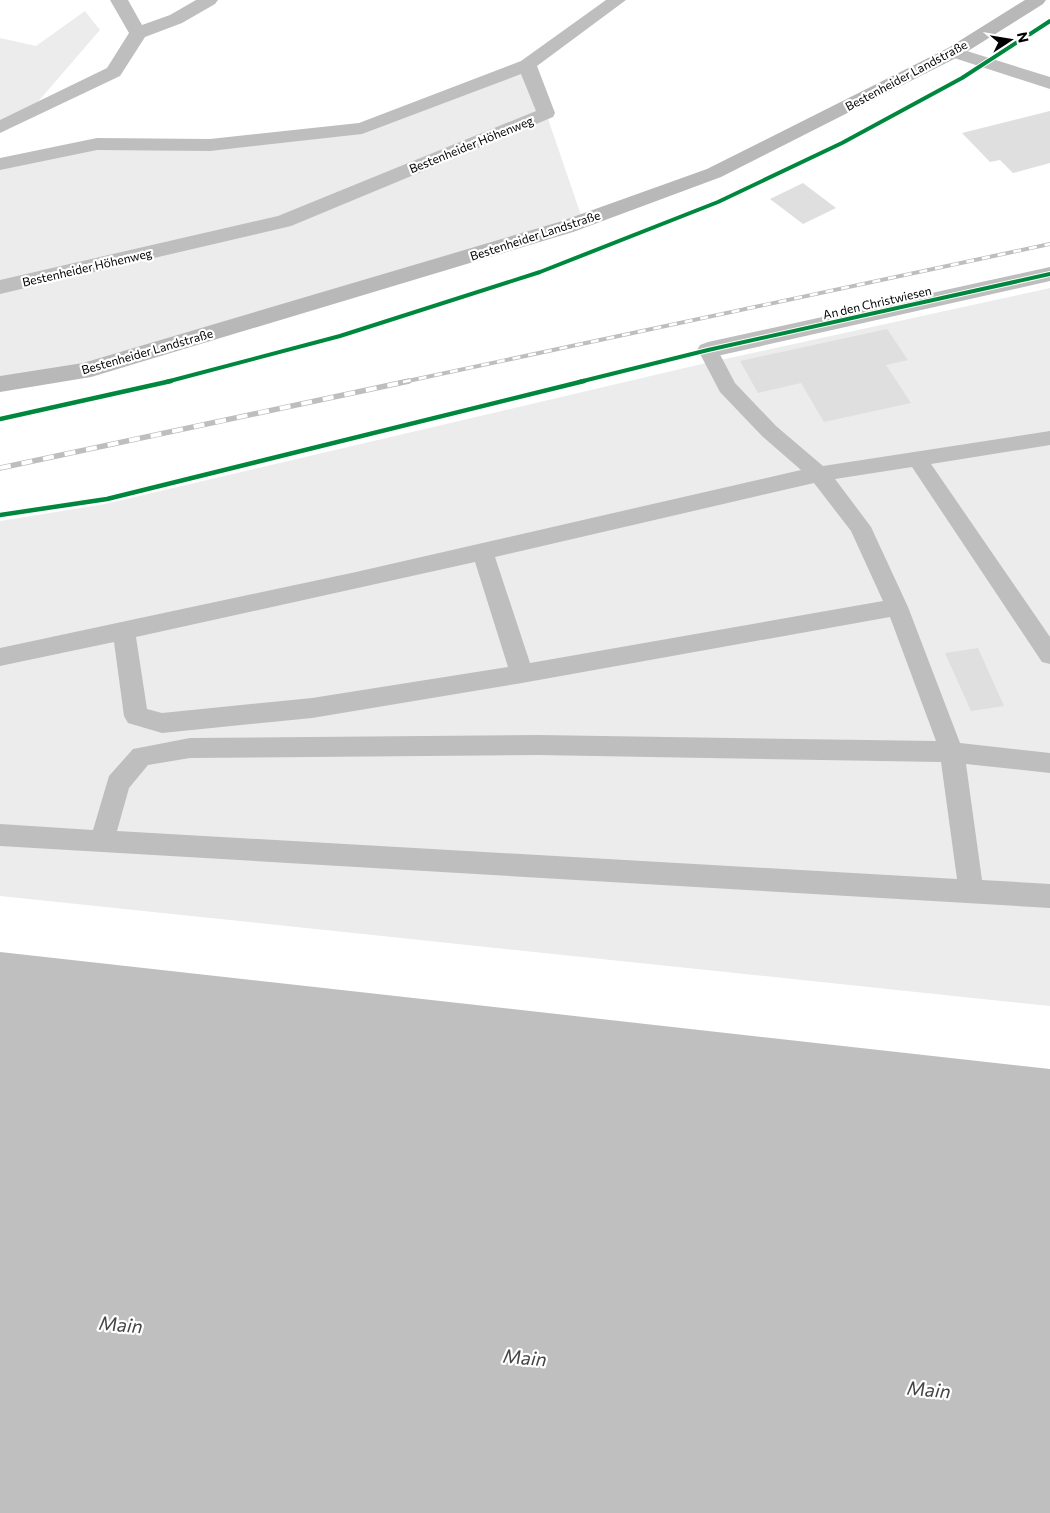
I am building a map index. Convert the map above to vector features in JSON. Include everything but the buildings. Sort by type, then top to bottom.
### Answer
[{"type":"main road","name":"Bestenheider Landstraße","points":[[0,384],[83,371],[566,227],[714,174],[954,52],[1037,0]]},
{"type":"street","points":[[119,0],[138,33]]},
{"type":"street","points":[[0,127],[114,72],[138,33],[176,19],[209,0]]},
{"type":"street","points":[[0,164],[97,144],[210,145],[362,128],[527,65],[618,0]]},
{"type":"street","points":[[954,52],[1050,83]]},
{"type":"street","name":"Bestenheider Höhenweg","points":[[0,287],[284,221],[546,114],[527,65]]},
{"type":"street","name":"An den Christwiesen","points":[[708,350],[1050,274]]},
{"type":"lane","points":[[708,350],[727,387],[769,431],[818,474],[860,527],[897,607],[952,752],[971,891]]},
{"type":"lane","points":[[0,657],[356,581],[696,504],[818,474],[1050,438]]},
{"type":"lane","points":[[917,459],[1050,654]]},
{"type":"lane","points":[[482,551],[522,674]]},
{"type":"lane","points":[[124,630],[136,716],[162,723],[312,708],[522,674],[897,607]]},
{"type":"lane","points":[[102,841],[118,783],[141,756],[190,748],[538,745],[952,752],[1050,764]]},
{"type":"lane","points":[[0,835],[1050,896]]},
{"type":"shaded area","points":[[85,11],[100,30],[30,111],[0,126],[0,38],[36,46]]},
{"type":"shaded area","points":[[527,65],[546,113],[583,221],[83,371],[0,384],[0,164],[92,142],[207,145],[362,128]]},
{"type":"shaded area","points":[[1050,288],[1050,1006],[0,896],[0,521],[105,504],[693,366]]},
{"type":"water","name":"Main","points":[[0,952],[1050,1069],[1050,1513],[0,1513]]},
{"type":"railway","points":[[403,382],[1050,244]]},
{"type":"railway","points":[[0,468],[409,381]]},
{"type":"cycle path","points":[[0,419],[136,390],[340,336],[540,272],[718,202],[842,143],[962,78],[1050,21]]},
{"type":"cycle path","points":[[0,515],[107,499],[708,350],[1050,274]]}]
